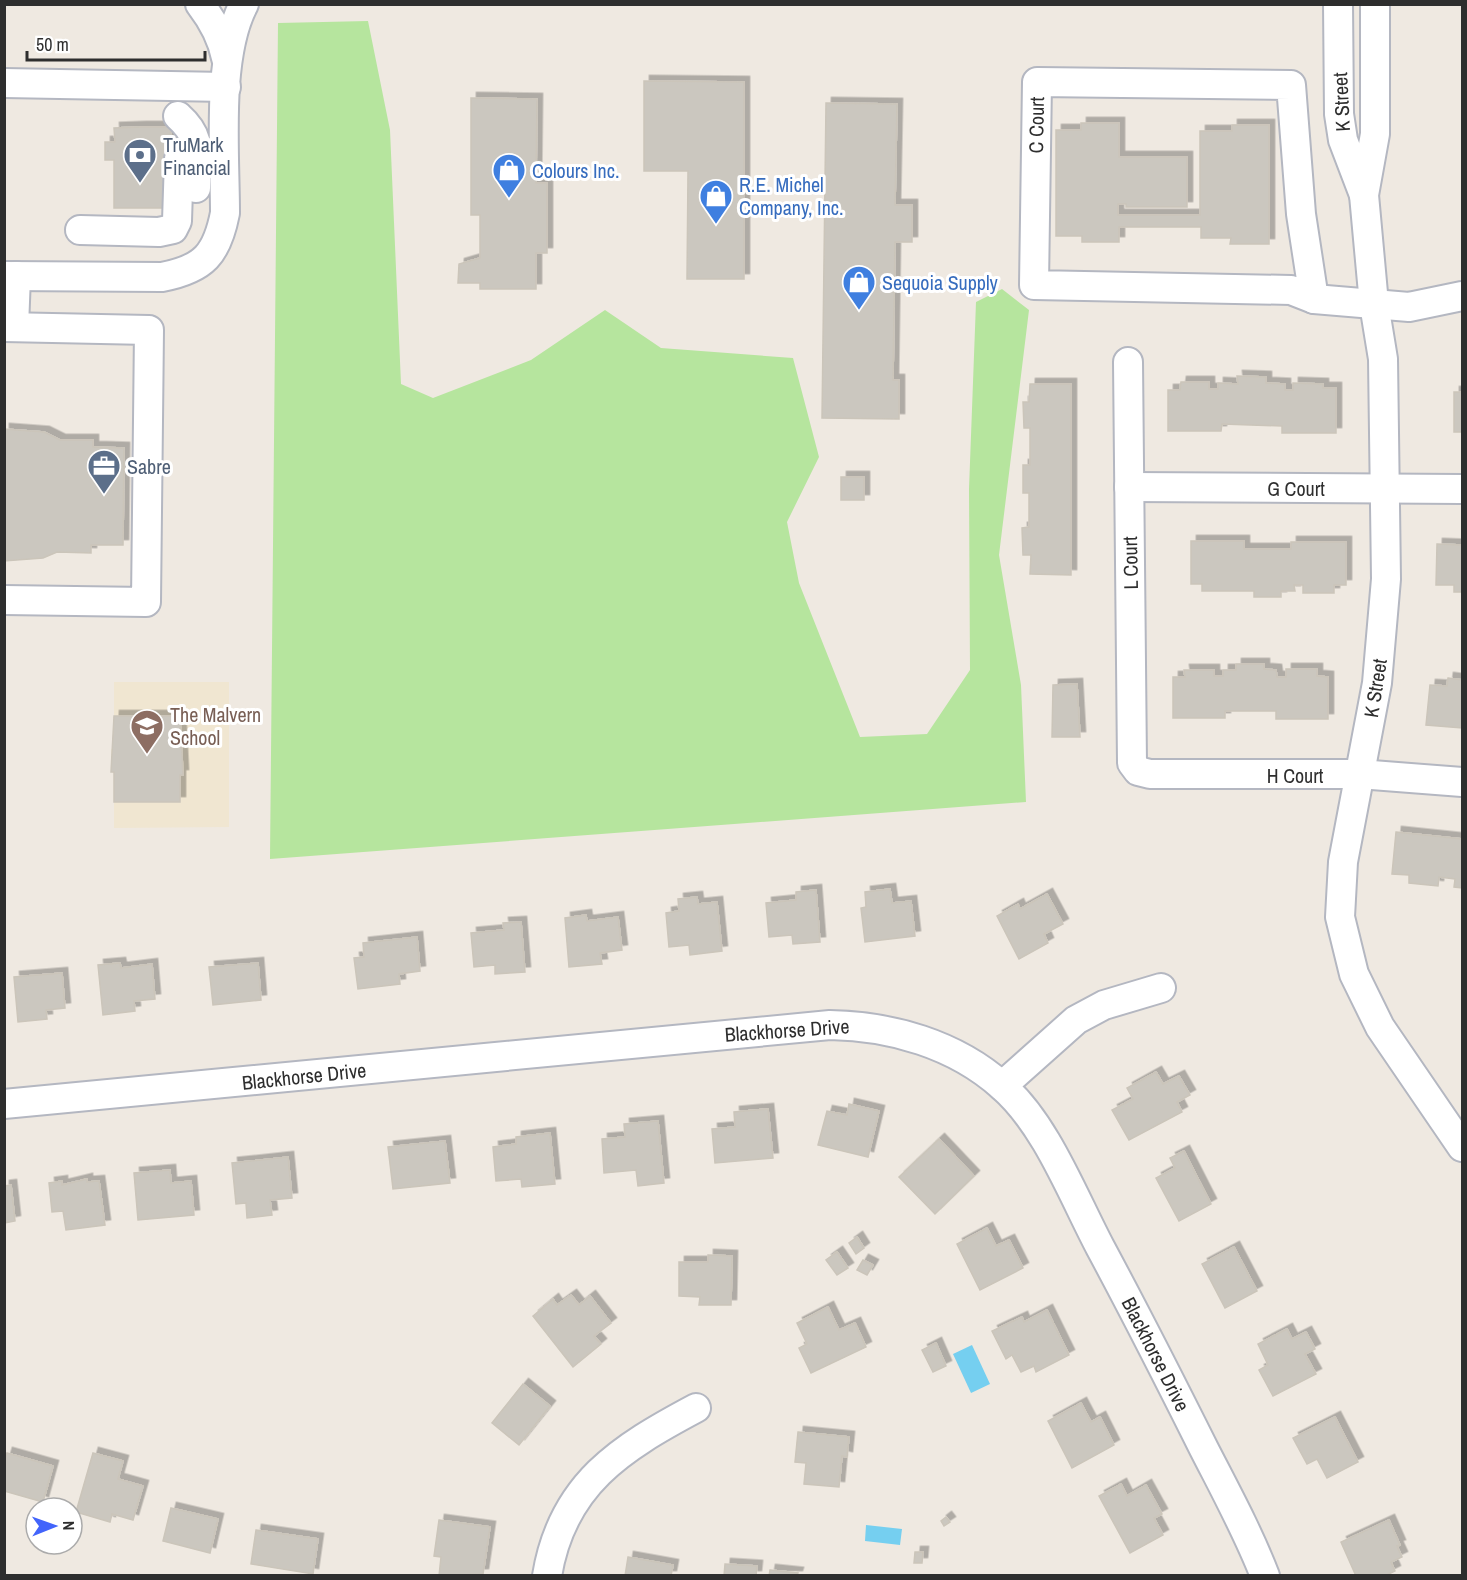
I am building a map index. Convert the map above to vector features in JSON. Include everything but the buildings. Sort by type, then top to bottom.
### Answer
[{"type":"street","points":[[4,600],[146,602],[149,330],[10,327],[10,276],[162,277],[188,271],[199,265],[214,249],[225,213],[226,74],[220,36],[212,19],[200,4]]},
{"type":"street","points":[[226,74],[235,22],[244,4]]},
{"type":"street","name":"K Street","points":[[1338,4],[1339,114],[1343,140],[1364,195]]},
{"type":"street","name":"K Street","points":[[1375,4],[1375,134],[1364,195],[1374,304],[1383,359],[1386,579],[1382,639],[1343,862],[1340,917],[1354,974],[1380,1027],[1462,1147]]},
{"type":"street","points":[[4,83],[175,86],[226,74]]},
{"type":"street","name":"C Court","points":[[1314,299],[1301,214],[1291,85],[1037,82],[1034,285],[1291,290],[1314,299],[1409,307],[1462,296]]},
{"type":"street","points":[[168,232],[176,226],[177,221],[179,137],[175,86]]},
{"type":"street","points":[[80,230],[168,232],[189,227],[195,213],[197,139],[191,127],[179,137]]},
{"type":"street","name":"L Court","points":[[1128,362],[1132,764]]},
{"type":"street","name":"G Court","points":[[1129,487],[1462,489]]},
{"type":"street","name":"H Court","points":[[1132,764],[1138,771],[1150,774],[1359,774],[1462,782]]},
{"type":"street","points":[[1002,1086],[1076,1020],[1104,1005],[1161,988]]},
{"type":"street","name":"Blackhorse Drive","points":[[4,1104],[830,1025],[887,1029],[935,1045],[969,1063],[1002,1086],[1039,1132],[1162,1364],[1265,1575]]},
{"type":"street","points":[[547,1575],[550,1557],[567,1514],[585,1486],[602,1467],[646,1434],[696,1408]]},
{"type":"shaded area","points":[[114,682],[229,682],[229,827],[114,828],[114,773],[111,772],[111,749],[114,748]]},
{"type":"green space","points":[[368,21],[390,130],[401,384],[433,398],[531,360],[605,310],[661,348],[793,358],[819,457],[787,522],[799,583],[860,737],[927,734],[970,670],[969,489],[976,302],[1002,289],[1029,310],[999,555],[1021,685],[1026,802],[270,859],[278,23]]},
{"type":"water","points":[[972,1345],[990,1384],[971,1393],[953,1354]]},
{"type":"water","points":[[866,1525],[902,1529],[900,1545],[865,1541]]},
{"type":"place","name":"TruMark Financial","points":[[140,184]]},
{"type":"place","name":"Colours Inc.","points":[[509,199]]},
{"type":"place","name":"R.E. Michel Company, Inc.","points":[[716,225]]},
{"type":"place","name":"Sequoia Supply","points":[[859,311]]},
{"type":"place","name":"Sabre","points":[[104,495]]},
{"type":"place","name":"The Malvern School","points":[[147,755]]}]
